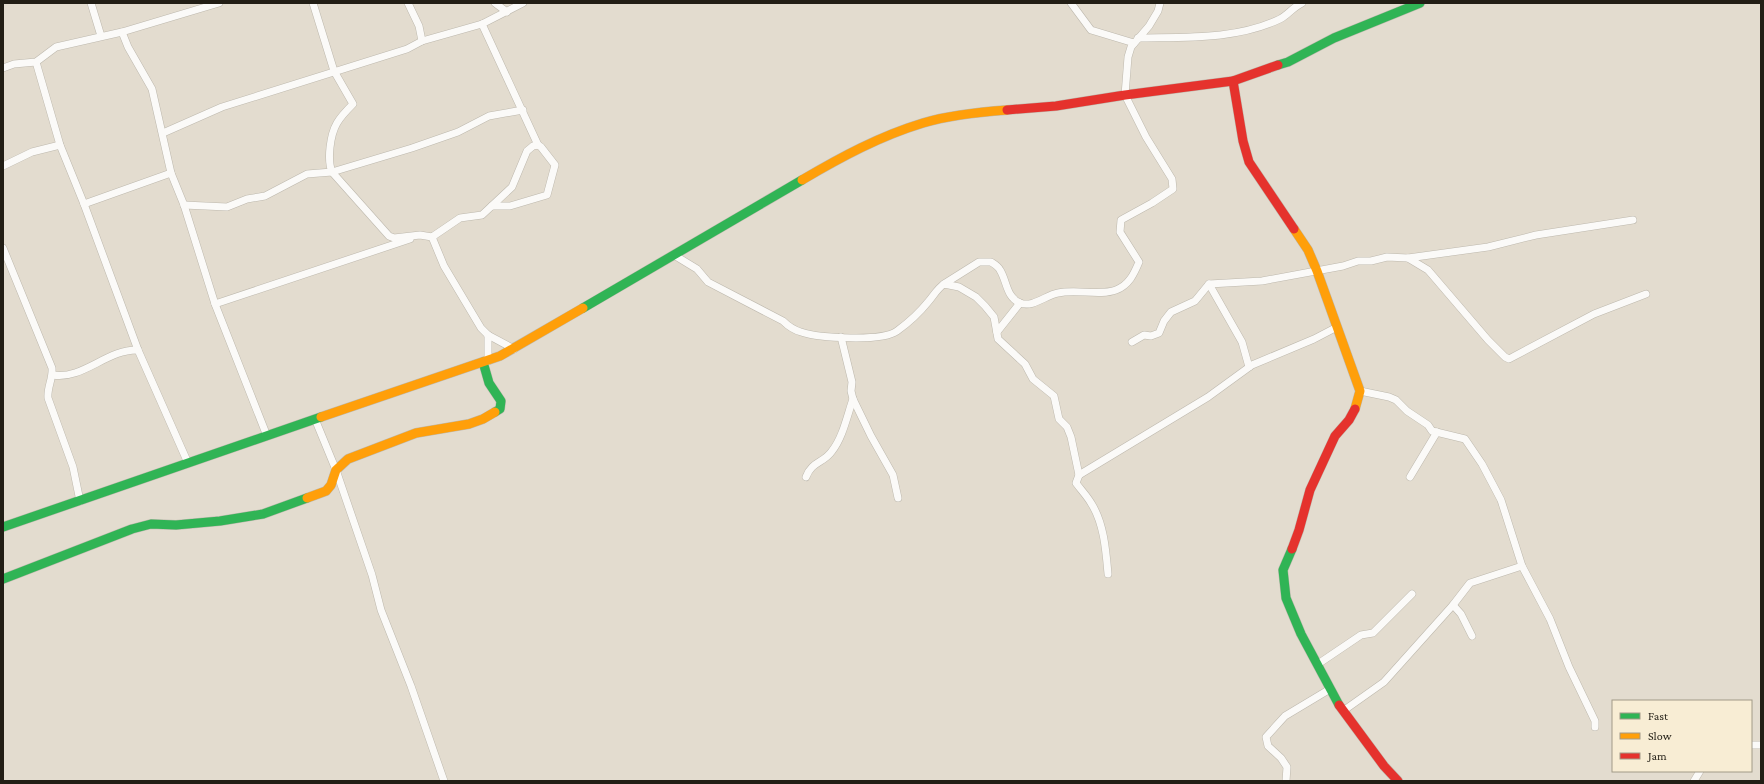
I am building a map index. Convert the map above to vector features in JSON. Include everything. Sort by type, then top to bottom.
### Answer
[{"type":"main road","points":[[3,527],[485,361],[514,349],[843,156],[903,130],[924,123],[978,112],[1056,106],[1125,95],[1233,81],[1288,62],[1334,38],[1406,6],[1420,3]]},
{"type":"main road","points":[[1233,81],[1243,141],[1249,162],[1308,250],[1360,391],[1355,410],[1349,420],[1334,436],[1310,490],[1298,530],[1283,570],[1286,598],[1301,634],[1343,711],[1384,766],[1398,781]]},
{"type":"main road","points":[[3,579],[132,529],[151,524],[176,525],[220,521],[263,514],[326,491],[332,485],[336,470],[348,459],[364,452],[416,433],[469,424],[483,420],[500,409],[501,402],[491,389],[484,369],[485,361]]},
{"type":"street","points":[[91,3],[101,36]]},
{"type":"street","points":[[3,68],[14,64],[36,62],[56,47],[122,32],[219,3]]},
{"type":"street","points":[[313,3],[334,71],[353,104],[335,127],[328,158],[332,172],[389,236],[394,238],[420,236],[432,237],[460,218],[482,215],[512,187],[527,151],[533,146],[538,146]]},
{"type":"street","points":[[408,3],[419,26],[422,41]]},
{"type":"street","points":[[495,3],[507,12]]},
{"type":"street","points":[[162,133],[222,107],[407,49],[422,41],[482,24],[523,3]]},
{"type":"street","points":[[1071,3],[1091,30],[1136,41],[1227,34],[1259,27],[1281,19],[1302,3]]},
{"type":"street","points":[[674,255],[697,269],[708,282],[783,321],[793,329],[807,334],[841,337],[877,337],[896,332],[928,302],[937,289],[979,262],[991,262],[1000,268],[1009,294],[1020,303],[1028,304],[1036,302],[1057,293],[1070,291],[1115,290],[1123,286],[1133,276],[1139,262],[1120,232],[1121,220],[1152,204],[1174,187],[1172,179],[1146,137],[1125,95],[1128,58],[1131,47],[1149,26],[1158,11],[1160,3]]},
{"type":"street","points":[[482,24],[523,110],[538,146],[541,147],[554,165],[547,195],[510,206],[491,206]]},
{"type":"street","points":[[122,32],[128,47],[149,83],[162,133],[170,173],[184,204],[215,304],[267,436]]},
{"type":"street","points":[[36,62],[60,145],[84,204],[138,350],[188,464]]},
{"type":"street","points":[[184,204],[227,207],[247,199],[265,196],[307,174],[332,172],[412,148],[458,132],[489,116],[523,110]]},
{"type":"street","points":[[3,166],[32,152],[60,145]]},
{"type":"street","points":[[84,204],[170,173]]},
{"type":"street","points":[[1132,342],[1144,335],[1151,336],[1159,333],[1164,321],[1171,312],[1195,301],[1208,284],[1262,281],[1317,271],[1358,261],[1371,261],[1387,256],[1408,258],[1488,247],[1536,234],[1633,220]]},
{"type":"street","points":[[215,304],[420,236]]},
{"type":"street","points":[[432,237],[444,266],[481,328],[488,334],[514,349]]},
{"type":"street","points":[[3,248],[52,368],[52,375],[47,390],[48,398],[51,411],[73,467],[80,501]]},
{"type":"street","points":[[1408,258],[1428,270],[1488,340],[1505,357],[1509,358],[1594,314],[1646,294]]},
{"type":"street","points":[[944,284],[959,287],[976,298],[994,317],[998,340],[1025,364],[1033,379],[1054,396],[1059,419],[1066,427],[1072,441],[1079,475],[1076,484],[1092,504],[1098,518],[1106,552],[1108,574]]},
{"type":"street","points":[[1208,284],[1242,342],[1249,366]]},
{"type":"street","points":[[996,332],[1020,303]]},
{"type":"street","points":[[1079,475],[1208,397],[1249,366],[1337,327]]},
{"type":"street","points":[[485,361],[488,334]]},
{"type":"street","points":[[841,337],[852,382],[851,391],[853,399],[871,436],[893,475],[898,498]]},
{"type":"street","points":[[52,375],[68,376],[124,350],[138,350]]},
{"type":"street","points":[[1360,391],[1389,396],[1396,400],[1407,411],[1428,425],[1432,431],[1465,439],[1482,464],[1501,500],[1522,566],[1550,619],[1569,667],[1595,720],[1596,726]]},
{"type":"street","points":[[806,477],[809,469],[832,453],[838,442],[853,399]]},
{"type":"street","points":[[315,419],[336,470],[372,575],[381,610],[411,686],[444,781]]},
{"type":"street","points":[[1410,477],[1437,432]]},
{"type":"street","points":[[1343,711],[1384,682],[1453,605],[1470,583],[1522,566]]},
{"type":"street","points":[[1318,664],[1361,635],[1372,633],[1378,629],[1412,594]]},
{"type":"street","points":[[1453,605],[1461,614],[1472,636]]},
{"type":"street","points":[[1286,781],[1287,767],[1281,758],[1268,746],[1266,737],[1285,716],[1330,689]]},
{"type":"street","points":[[1694,781],[1699,772]]},
{"type":"traffic: fast","points":[[1278,65],[1288,62],[1334,38],[1420,3]]},
{"type":"traffic: fast","points":[[583,308],[802,180]]},
{"type":"traffic: fast","points":[[483,362],[489,383],[501,401],[500,409],[495,412]]},
{"type":"traffic: fast","points":[[3,527],[321,417]]},
{"type":"traffic: fast","points":[[3,579],[132,529],[151,524],[176,525],[220,521],[263,514],[307,498]]},
{"type":"traffic: fast","points":[[1292,549],[1283,570],[1286,598],[1301,634],[1339,705]]},
{"type":"traffic: slow","points":[[802,180],[861,148],[907,128],[933,120],[954,116],[1007,110]]},
{"type":"traffic: slow","points":[[1294,229],[1308,250],[1317,271],[1360,391],[1355,409]]},
{"type":"traffic: slow","points":[[321,417],[500,356],[583,308]]},
{"type":"traffic: slow","points":[[307,498],[326,491],[331,485],[336,470],[348,459],[416,433],[469,424],[483,419],[495,412]]},
{"type":"traffic: jam","points":[[1007,110],[1056,106],[1125,95],[1233,81],[1278,65]]},
{"type":"traffic: jam","points":[[1233,81],[1243,141],[1249,162],[1294,229]]},
{"type":"traffic: jam","points":[[1292,549],[1310,490],[1335,436],[1349,420],[1355,409]]},
{"type":"traffic: jam","points":[[1339,705],[1384,766],[1398,781]]}]
